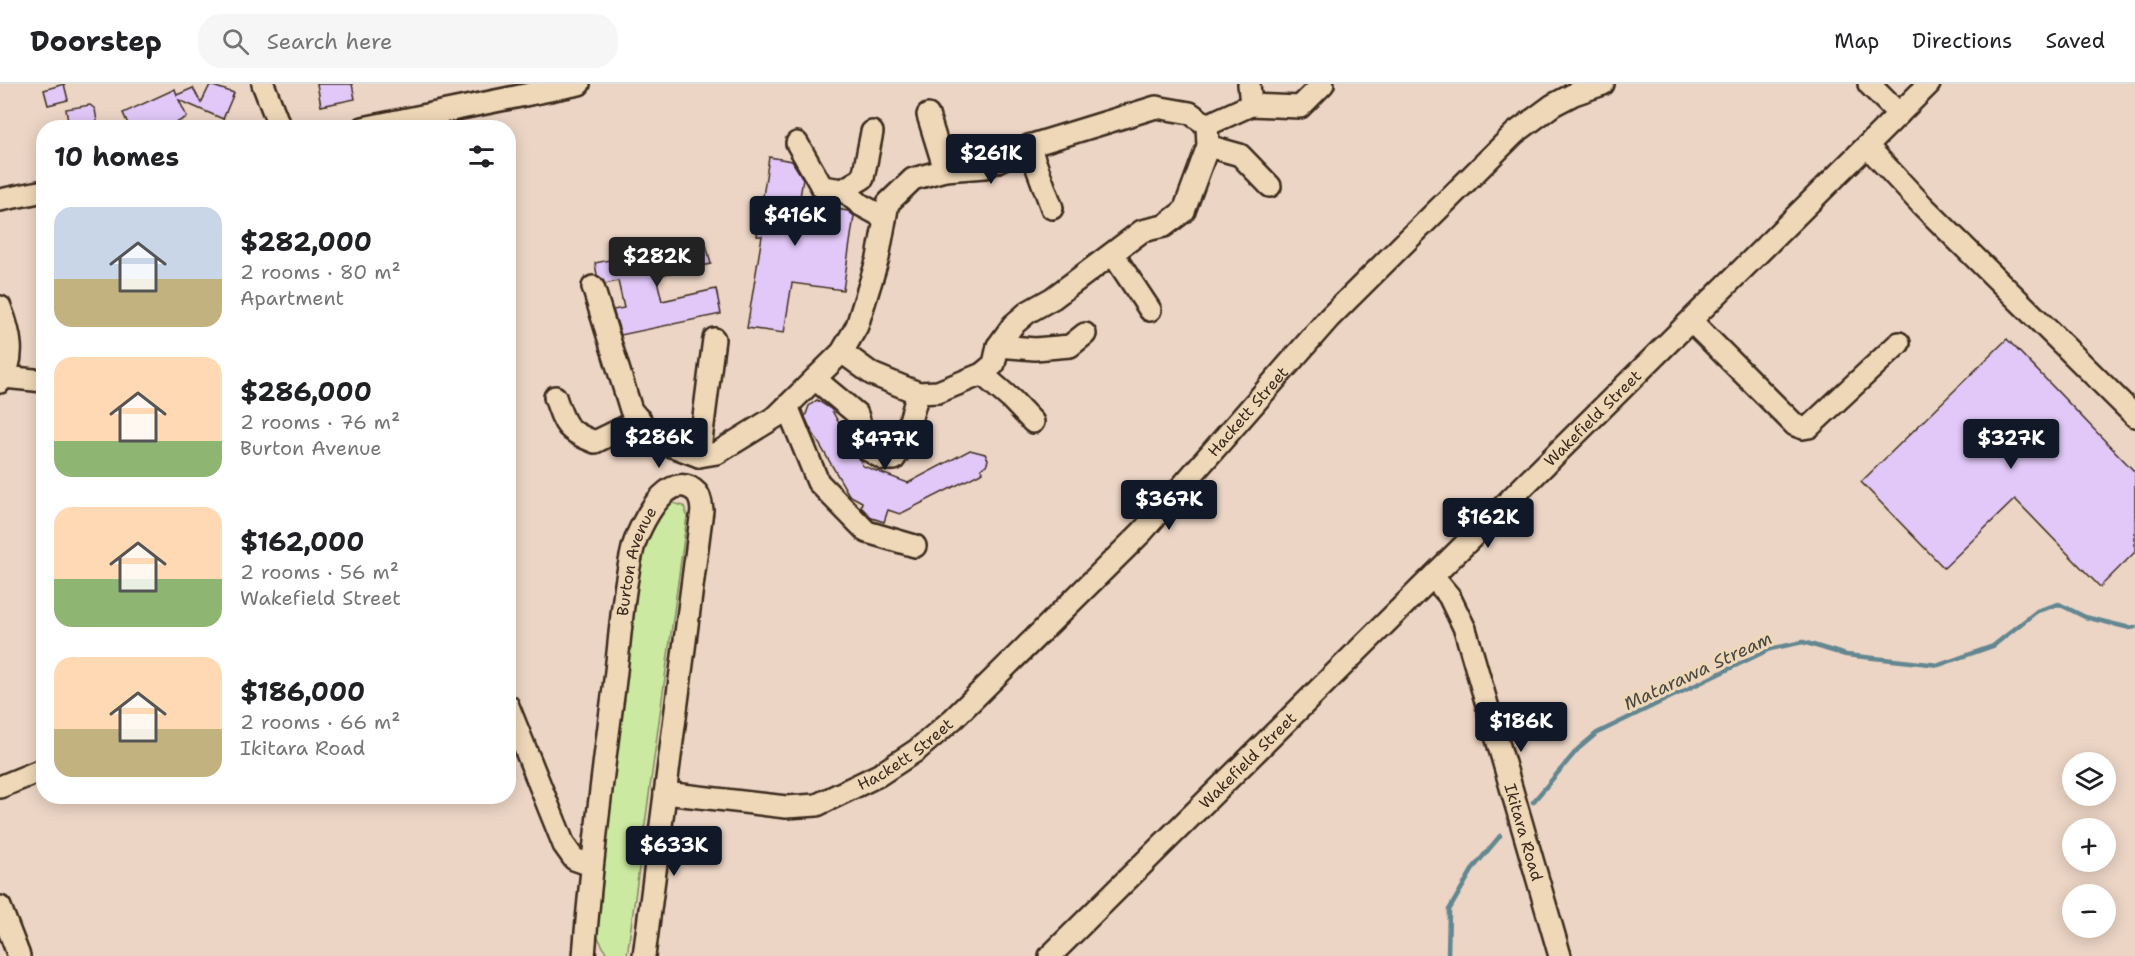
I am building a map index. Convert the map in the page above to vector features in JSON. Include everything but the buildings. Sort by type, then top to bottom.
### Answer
[{"type":"street","points":[[263,84],[277,120]]},
{"type":"street","points":[[402,120],[579,84]]},
{"type":"street","points":[[1208,125],[1250,94],[1300,107],[1323,84]]},
{"type":"street","name":"Hackett Street","points":[[665,793],[803,808],[830,801],[917,750],[953,719],[1142,532],[1329,318],[1515,133],[1553,105],[1574,93],[1603,84]]},
{"type":"street","points":[[1869,84],[1899,114]]},
{"type":"street","name":"Wakefield Street","points":[[1050,956],[1929,84]]},
{"type":"street","points":[[593,287],[631,410],[656,440],[699,456],[717,453],[777,416],[842,352],[861,315],[878,258],[888,202],[913,179],[945,170],[985,167],[1029,146],[1156,107],[1190,113],[1208,125]]},
{"type":"street","points":[[928,115],[945,170]]},
{"type":"street","points":[[842,352],[872,374],[918,393],[948,389],[982,374],[994,363],[998,346],[1013,325],[1028,312],[1053,298],[1142,231],[1164,226],[1184,211],[1209,146],[1208,125]]},
{"type":"street","points":[[843,190],[864,178],[872,132]]},
{"type":"street","points":[[797,143],[822,187],[843,190],[861,205],[885,218]]},
{"type":"street","points":[[1029,146],[1052,208]]},
{"type":"street","points":[[1209,146],[1239,155],[1270,186]]},
{"type":"street","points":[[1867,146],[1923,206],[2135,416]]},
{"type":"street","points":[[0,200],[36,193]]},
{"type":"street","points":[[1113,254],[1150,310]]},
{"type":"street","points":[[0,307],[11,349],[2,380],[36,381]]},
{"type":"street","points":[[1691,321],[1795,424],[1803,428],[1809,427],[1899,343]]},
{"type":"street","points":[[998,346],[1035,349],[1070,346],[1085,334]]},
{"type":"street","points":[[699,456],[714,339]]},
{"type":"street","points":[[982,374],[1033,422]]},
{"type":"street","points":[[815,379],[857,414],[868,450],[884,459],[894,459],[903,445],[918,393]]},
{"type":"street","points":[[555,397],[566,427],[574,434],[595,442],[640,420]]},
{"type":"street","points":[[787,406],[818,482],[867,532],[915,546]]},
{"type":"street","points":[[644,956],[702,510],[701,499],[695,492],[680,486],[676,448]]},
{"type":"street","name":"Burton Avenue","points":[[584,956],[591,865],[634,546],[659,498],[668,490],[680,486]]},
{"type":"street","name":"Ikitara Road","points":[[1433,577],[1449,596],[1465,629],[1560,956]]},
{"type":"street","points":[[516,726],[564,845],[574,859],[591,865]]},
{"type":"street","points":[[0,787],[36,772]]},
{"type":"street","points":[[0,908],[19,956]]},
{"type":"green space","points":[[669,502],[684,506],[687,516],[627,956],[608,956],[587,917],[627,571],[651,525]]},
{"type":"waterway","name":"Matarawa Stream","points":[[1533,802],[1578,749],[1597,733],[1770,649],[1803,642],[1846,655],[1939,665],[1993,646],[2037,611],[2059,604],[2085,617],[2130,628],[2135,627]]},
{"type":"waterway","name":"Matarawa Stream","points":[[1448,956],[1449,910],[1474,867],[1500,836]]}]
